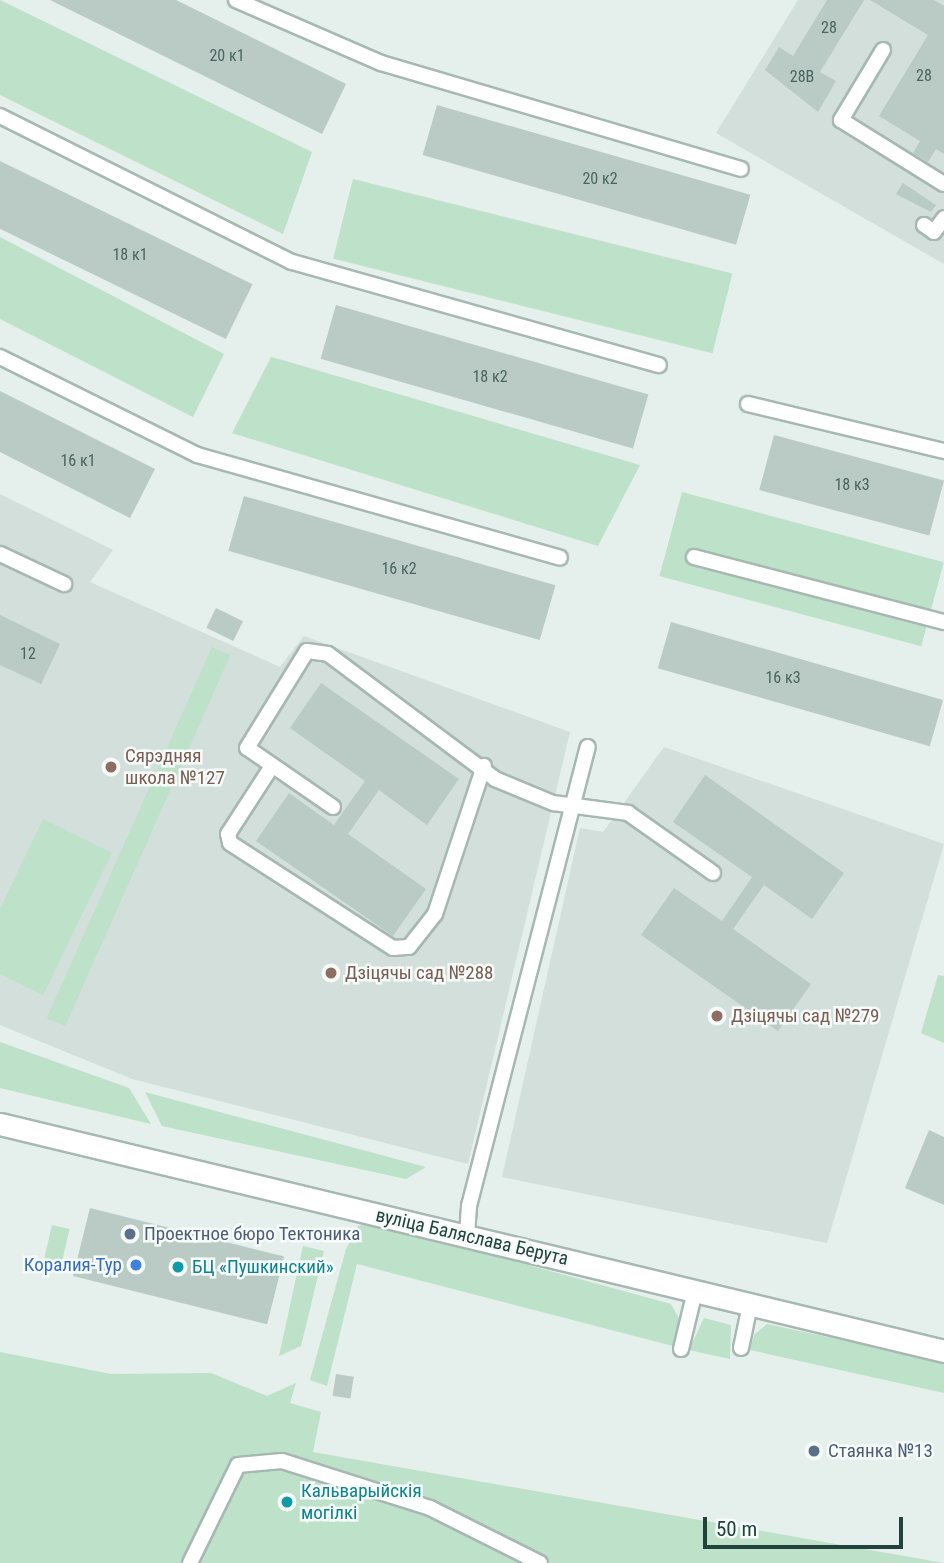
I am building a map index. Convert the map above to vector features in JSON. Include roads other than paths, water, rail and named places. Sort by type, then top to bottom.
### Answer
[{"type":"street","name":"вуліца Баляслава Берута","points":[[0,1124],[944,1351]]},
{"type":"lane","points":[[236,0],[382,62],[741,169]]},
{"type":"lane","points":[[883,50],[841,120],[944,184]]},
{"type":"lane","points":[[0,116],[292,262],[659,365]]},
{"type":"lane","points":[[924,225],[934,232],[944,218]]},
{"type":"lane","points":[[0,356],[197,455],[560,558]]},
{"type":"lane","points":[[748,404],[944,451]]},
{"type":"lane","points":[[0,554],[64,584]]},
{"type":"lane","points":[[694,557],[944,622]]},
{"type":"lane","points":[[333,807],[247,748],[307,651],[328,654],[484,766],[495,779],[553,803],[576,803],[628,813],[713,873]]},
{"type":"lane","points":[[467,1235],[469,1206],[576,803],[588,747]]},
{"type":"lane","points":[[272,766],[228,834],[230,843],[393,948],[409,947],[435,914],[484,766]]},
{"type":"lane","points":[[681,1349],[695,1291]]},
{"type":"lane","points":[[741,1348],[750,1305]]},
{"type":"lane","points":[[190,1563],[238,1465],[282,1461],[430,1508],[540,1563]]},
{"type":"place","name":"Сярэдняя школа №127","points":[[111,767]]},
{"type":"place","name":"Дзіцячы сад №288","points":[[331,973]]},
{"type":"place","name":"Дзіцячы сад №279","points":[[717,1016]]},
{"type":"place","name":"Проектное бюро Тектоника","points":[[130,1234]]},
{"type":"place","name":"Коралия-Тур","points":[[136,1265]]},
{"type":"place","name":"БЦ «Пушкинский»","points":[[178,1267]]},
{"type":"place","name":"Стаянка №13","points":[[814,1451]]},
{"type":"place","name":"Кальварыйскія могілкі","points":[[287,1502]]}]
